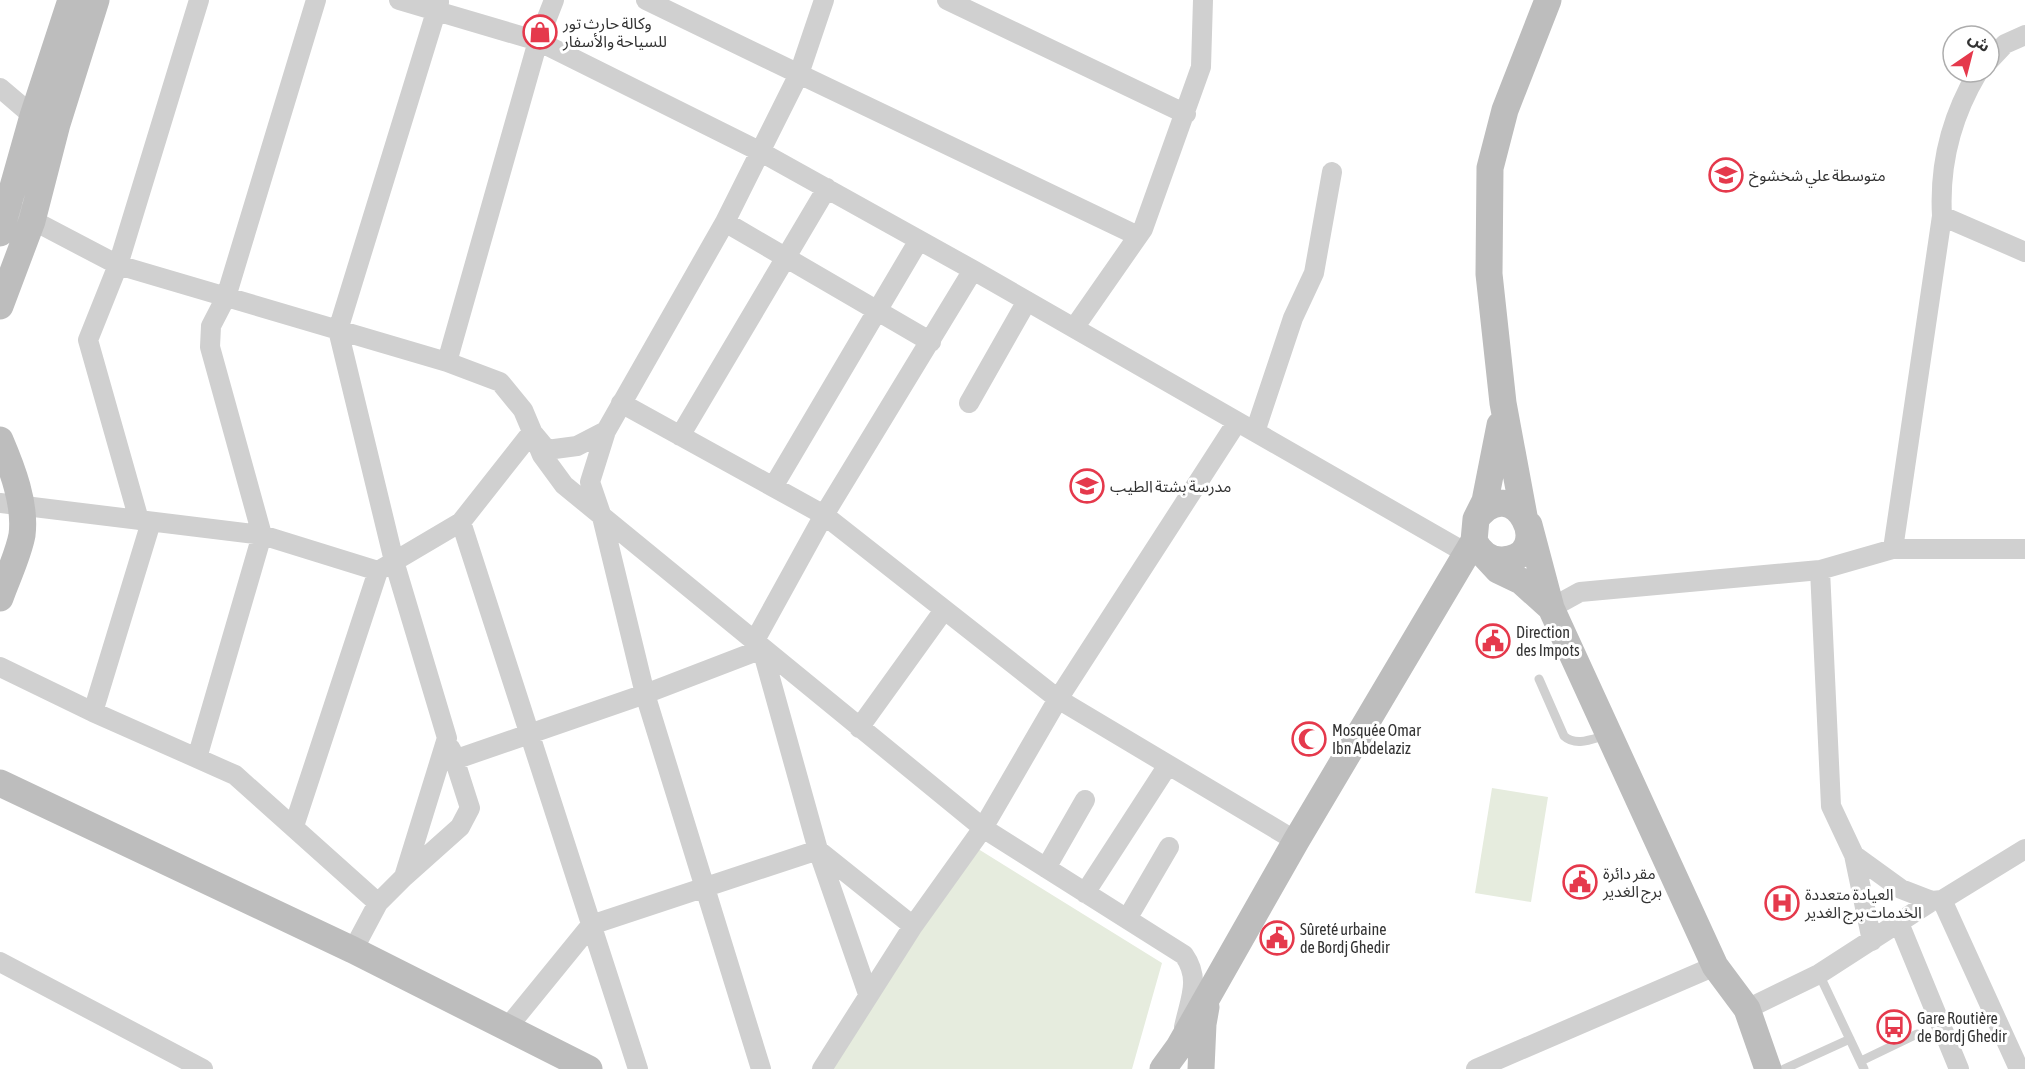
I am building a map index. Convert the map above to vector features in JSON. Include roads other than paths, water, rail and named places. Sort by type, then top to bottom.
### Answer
[{"type":"main road","points":[[0,306],[32,222],[45,120],[71,0]]},
{"type":"main road","points":[[3,215],[96,0]]},
{"type":"main road","points":[[1548,0],[1505,110],[1490,168],[1489,274],[1503,403],[1526,520],[1551,608],[1715,966],[1748,1009],[1768,1069]]},
{"type":"main road","points":[[1475,542],[1495,459],[1503,403]]},
{"type":"main road","points":[[0,440],[9,462],[11,505],[22,536],[0,598]]},
{"type":"main road","points":[[1164,1069],[1180,1064],[1185,1058],[1209,991],[1475,542],[1488,507],[1504,504],[1519,510],[1526,520],[1528,542],[1518,556],[1501,561],[1475,542]]},
{"type":"main road","points":[[1475,542],[1497,570],[1521,581],[1551,608]]},
{"type":"main road","points":[[0,783],[353,950],[589,1069]]},
{"type":"main road","points":[[1202,1069],[1203,1024],[1209,991]]},
{"type":"street","points":[[93,712],[145,521],[88,340],[118,265],[199,0]]},
{"type":"street","points":[[197,758],[262,535],[210,347],[211,326],[226,297],[316,0]]},
{"type":"street","points":[[399,0],[438,6],[538,41],[759,151],[973,270],[1255,432],[1475,542]]},
{"type":"street","points":[[447,362],[538,41],[554,0]]},
{"type":"street","points":[[646,0],[1138,236]]},
{"type":"street","points":[[761,1069],[645,694],[602,517],[590,482],[606,431],[725,222],[798,74],[824,0]]},
{"type":"street","points":[[947,0],[1186,114]]},
{"type":"street","points":[[1074,328],[1143,229],[1201,67],[1203,0]]},
{"type":"street","points":[[353,950],[378,903],[460,826],[470,808],[386,566],[338,330],[438,6]]},
{"type":"street","points":[[2001,49],[2025,35]]},
{"type":"street","points":[[1893,549],[1942,216],[1940,180],[1956,113],[1972,84]]},
{"type":"street","points":[[0,88],[45,120]]},
{"type":"street","points":[[1255,432],[1293,318],[1314,273],[1332,171]]},
{"type":"street","points":[[680,436],[827,188]]},
{"type":"street","points":[[3,215],[32,222],[118,265],[447,362],[500,382],[523,410],[542,456],[564,485],[602,517],[982,828],[1184,955],[1193,969],[1194,983],[1185,1058]]},
{"type":"street","points":[[1942,216],[2025,252]]},
{"type":"street","points":[[725,222],[931,342]]},
{"type":"street","points":[[773,487],[919,240]]},
{"type":"street","points":[[454,760],[645,694],[758,646],[824,515],[973,270]]},
{"type":"street","points":[[969,403],[1027,301]]},
{"type":"street","points":[[621,403],[824,515],[1058,699],[1296,841]]},
{"type":"street","points":[[822,1069],[913,926],[982,828],[1058,699],[1237,422]]},
{"type":"street","points":[[532,432],[547,450],[577,446],[606,431]]},
{"type":"street","points":[[294,826],[386,566],[461,522],[532,432]]},
{"type":"street","points":[[11,505],[262,535],[386,566]]},
{"type":"street","points":[[461,522],[638,1069]]},
{"type":"street","points":[[1551,608],[1580,592],[1820,570],[1893,549],[2025,549]]},
{"type":"street","points":[[1820,570],[1831,807],[1854,855],[1872,941]]},
{"type":"street","points":[[859,728],[944,609]]},
{"type":"street","points":[[758,646],[818,850],[868,994]]},
{"type":"street","points":[[0,666],[93,712],[235,775],[378,903]]},
{"type":"street","points":[[404,878],[447,738]]},
{"type":"street","points":[[1085,893],[1168,765]]},
{"type":"street","points":[[1046,868],[1085,800]]},
{"type":"street","points":[[1127,919],[1169,848]]},
{"type":"street","points":[[1748,1009],[1819,974],[1899,923],[2025,849]]},
{"type":"street","points":[[507,1028],[591,925],[818,850]]},
{"type":"street","points":[[818,850],[913,926]]},
{"type":"street","points":[[1854,855],[1901,889],[1937,900],[2019,1069]]},
{"type":"street","points":[[1899,923],[1959,1069]]},
{"type":"street","points":[[0,962],[202,1069]]},
{"type":"street","points":[[1476,1069],[1715,966]]},
{"type":"lane","points":[[1539,679],[1564,736],[1570,741],[1578,742],[1609,734]]},
{"type":"lane","points":[[1819,974],[1863,1065],[1917,1034]]},
{"type":"lane","points":[[1784,1069],[1850,1040]]},
{"type":"place","name":"وكالة حارث تور للسياحة والأسفار","points":[[540,32]]},
{"type":"place","name":"متوسطة علي شخشوخ","points":[[1726,175]]},
{"type":"place","name":"مدرسة بشتة الطيب","points":[[1087,486]]},
{"type":"place","name":"Direction des Impots","points":[[1493,641]]},
{"type":"place","name":"Mosquée Omar Ibn Abdelaziz","points":[[1309,739]]},
{"type":"place","name":"مقر دائرة برج الغدير","points":[[1580,882]]},
{"type":"place","name":"العيادة متعددة الخدمات برج الغدير","points":[[1782,903]]},
{"type":"place","name":"Sûreté urbaine de Bordj Ghedir","points":[[1277,938]]},
{"type":"place","name":"Gare Routière de Bordj Ghedir","points":[[1894,1027]]}]
